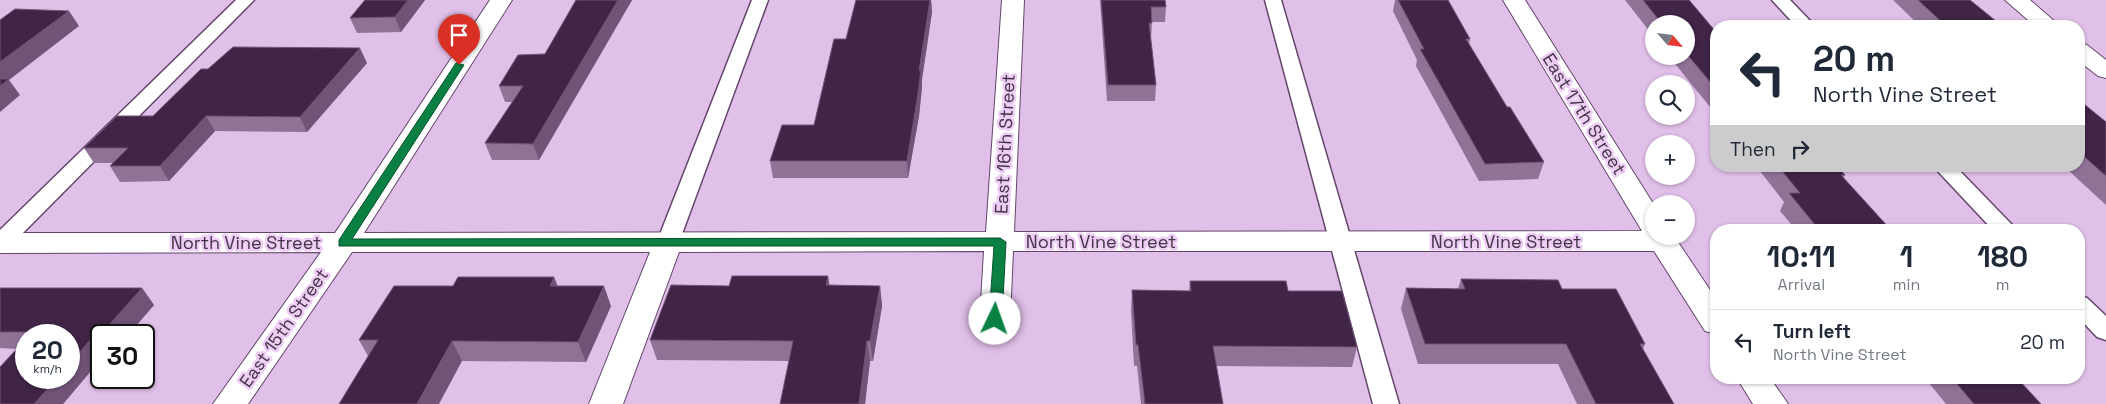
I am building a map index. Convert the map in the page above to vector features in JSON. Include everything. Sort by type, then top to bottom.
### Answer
[{"type":"street","name":"East 15th Street","points":[[230,404],[343,243],[501,0]]},
{"type":"street","name":"East 16th Street","points":[[995,319],[1013,0]]},
{"type":"street","name":"East 17th Street","points":[[1514,0],[1645,214]]},
{"type":"street","points":[[2016,0],[2041,20]]},
{"type":"street","points":[[2085,55],[2106,71]]},
{"type":"street","name":"North Vine Street","points":[[0,243],[1340,242],[1645,235]]},
{"type":"street","points":[[606,404],[668,242]]},
{"type":"street","name":"East 17th Street","points":[[1665,245],[1710,314]]},
{"type":"street","points":[[1757,384],[1770,404]]},
{"type":"lane","points":[[0,243],[246,0]]},
{"type":"lane","points":[[668,242],[760,0]]},
{"type":"lane","points":[[1273,0],[1386,404]]},
{"type":"lane","points":[[1780,0],[1800,20]]},
{"type":"lane","points":[[1950,172],[2000,224]]},
{"type":"lane","points":[[2085,310],[2106,332]]},
{"type":"building","points":[[365,0],[408,0],[395,17],[350,18]]},
{"type":"building","points":[[576,0],[618,0],[533,144],[485,143],[523,86],[499,86],[518,55],[545,54]]},
{"type":"building","points":[[856,0],[930,0],[907,161],[770,161],[782,125],[814,125],[834,39],[846,39]]},
{"type":"building","points":[[1101,0],[1165,0],[1166,7],[1151,7],[1152,23],[1149,23],[1156,85],[1108,85]]},
{"type":"building","points":[[1398,0],[1448,0],[1470,39],[1466,39],[1507,107],[1510,107],[1544,162],[1485,164],[1420,49],[1424,49]]},
{"type":"building","points":[[1643,0],[1689,0],[1710,25],[1710,82],[1695,64],[1695,15],[1655,15]]},
{"type":"building","points":[[1918,0],[1970,0],[1995,20],[1940,20]]},
{"type":"building","points":[[15,9],[69,11],[0,62],[0,20]]},
{"type":"building","points":[[233,47],[360,48],[300,117],[206,116],[160,166],[110,166],[128,148],[84,148],[117,116],[153,116],[201,69],[208,69]]},
{"type":"building","points":[[0,79],[9,79],[0,86]]},
{"type":"building","points":[[2085,105],[2106,122],[2106,176],[2085,157]]},
{"type":"building","points":[[1783,172],[1842,172],[1845,175],[1841,175],[1886,224],[1814,224],[1789,193],[1800,193]]},
{"type":"building","points":[[732,276],[828,276],[826,285],[880,286],[870,341],[867,341],[859,404],[780,404],[793,341],[650,340],[671,285],[729,286]]},
{"type":"building","points":[[458,277],[554,277],[550,286],[604,286],[578,342],[452,341],[417,404],[339,404],[378,340],[359,340],[394,286],[453,286]]},
{"type":"building","points":[[1461,279],[1558,280],[1562,289],[1616,289],[1645,344],[1640,344],[1674,404],[1596,404],[1566,344],[1425,344],[1406,288],[1465,289]]},
{"type":"building","points":[[1190,281],[1286,281],[1288,291],[1342,291],[1357,347],[1213,346],[1223,404],[1145,404],[1138,345],[1136,345],[1132,290],[1191,291]]},
{"type":"building","points":[[0,288],[142,288],[110,324],[90,324],[90,340],[80,352],[80,324],[15,324],[15,332],[0,332]]},
{"type":"building","points":[[15,351],[15,389],[47,389],[34,404],[0,404],[0,367]]},
{"type":"building","points":[[1957,384],[2023,384],[2041,404],[1974,404]]},
{"type":"route","points":[[459,65],[343,243],[1000,242],[995,319]]}]
